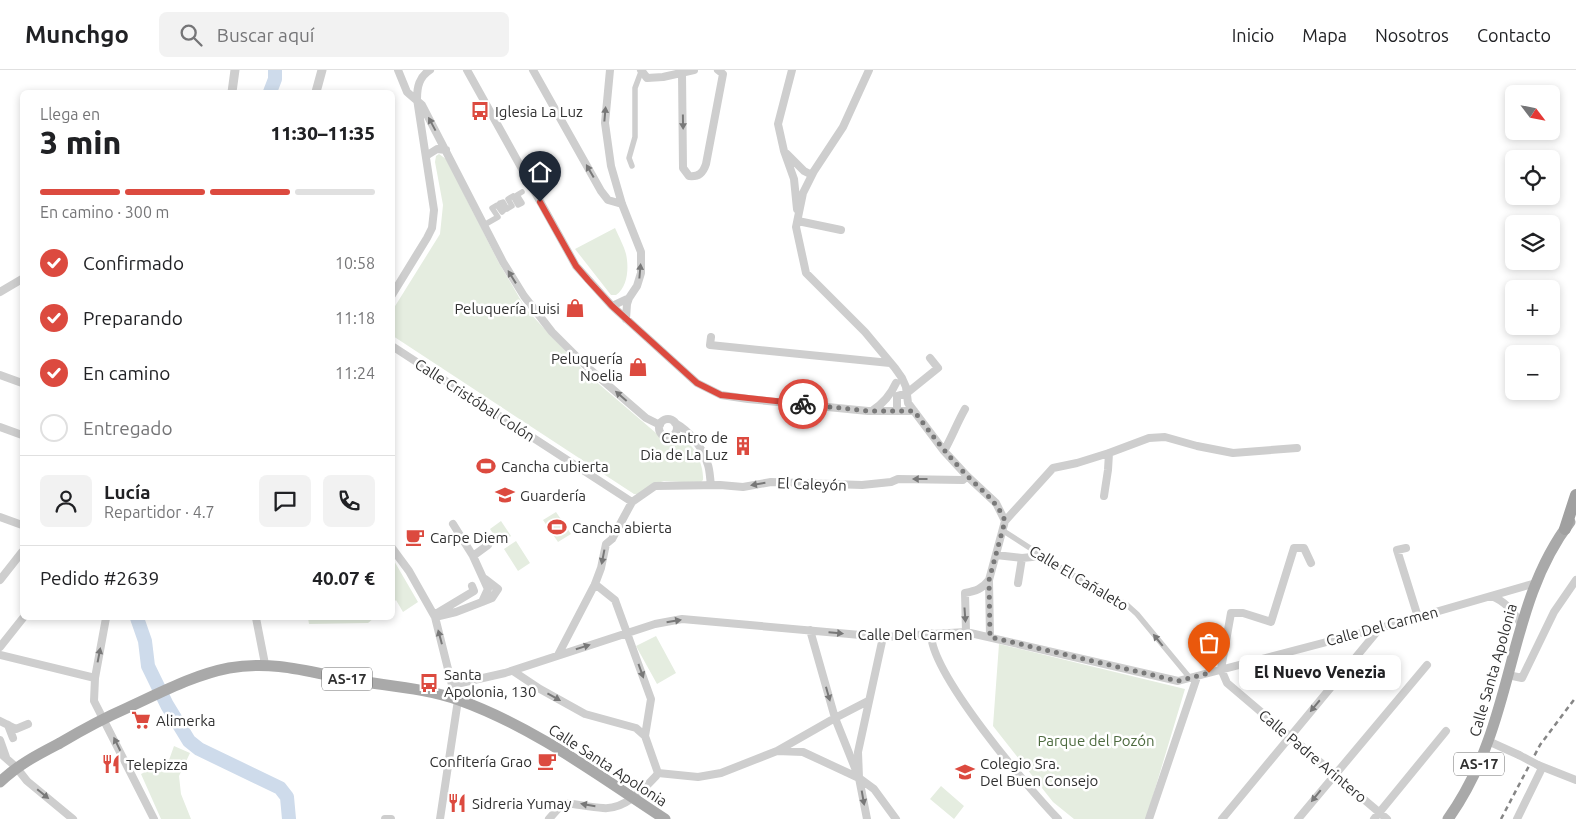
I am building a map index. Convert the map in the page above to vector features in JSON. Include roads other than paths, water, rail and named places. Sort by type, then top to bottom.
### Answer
[{"type":"highway","points":[[1564,530],[1576,495]]},
{"type":"main road","name":"AS-17","points":[[1536,583],[1564,530],[1576,514]]},
{"type":"main road","name":"Calle Santa Apolonia","points":[[1448,819],[1476,770],[1488,741],[1521,624],[1536,583]]},
{"type":"main road","name":"Calle Santa Apolonia","points":[[104,718],[174,686],[206,674],[229,668],[265,664],[285,666],[353,680],[412,688],[458,700],[486,711],[560,749],[665,819]]},
{"type":"main road","name":"AS-17","points":[[0,782],[16,767],[104,718]]},
{"type":"street","points":[[232,90],[234,70]]},
{"type":"street","points":[[317,90],[322,70]]},
{"type":"street","points":[[398,70],[407,92],[422,105],[503,262],[524,296],[552,332],[586,366],[646,418],[660,425]]},
{"type":"street","points":[[395,290],[432,228],[434,210],[416,99],[417,86],[421,78],[430,70]]},
{"type":"street","points":[[533,70],[601,191],[608,200],[622,204]]},
{"type":"street","points":[[610,70],[605,123],[611,166],[622,204],[640,252],[641,274],[637,286],[626,304],[626,318]]},
{"type":"street","points":[[632,166],[629,158],[635,137],[635,88],[641,71],[647,78],[663,77],[694,70]]},
{"type":"street","points":[[679,72],[684,168],[689,176],[695,176],[703,172],[706,164],[723,74],[718,70]]},
{"type":"street","points":[[792,70],[778,124],[784,151],[794,179],[798,221]]},
{"type":"street","points":[[869,70],[843,127],[812,175],[803,193],[796,227],[806,273],[865,332],[902,378],[908,403],[944,451],[996,503],[1005,521]]},
{"type":"street","points":[[466,72],[576,266],[612,306],[697,383],[721,395],[873,410],[914,411]]},
{"type":"street","points":[[426,156],[437,149],[446,150]]},
{"type":"street","points":[[784,151],[804,171],[812,175]]},
{"type":"street","points":[[484,225],[498,217],[492,208],[498,205],[502,212],[504,210],[500,203],[503,202],[507,209],[512,206],[508,199],[514,196],[518,205],[522,203],[517,195],[522,192]]},
{"type":"street","points":[[798,221],[841,230]]},
{"type":"street","points":[[0,292],[20,279]]},
{"type":"street","points":[[612,306],[629,298]]},
{"type":"street","points":[[710,341],[892,366]]},
{"type":"street","name":"Calle Cristóbal Colón","points":[[395,348],[632,502]]},
{"type":"street","points":[[896,396],[938,368],[930,358]]},
{"type":"street","points":[[892,366],[896,382],[897,411]]},
{"type":"street","points":[[906,390],[930,369]]},
{"type":"street","points":[[0,375],[20,382]]},
{"type":"street","points":[[873,410],[885,401],[896,382]]},
{"type":"street","points":[[944,451],[952,439],[965,409]]},
{"type":"street","points":[[675,423],[677,428],[673,436],[665,436],[659,431],[660,425],[665,420],[669,420],[675,423],[682,427],[703,453],[709,467],[711,485]]},
{"type":"street","points":[[0,427],[20,434]]},
{"type":"street","points":[[676,432],[690,436]]},
{"type":"street","points":[[990,637],[989,580],[1005,521],[1053,468],[1109,453],[1149,438],[1165,437],[1233,453],[1297,448]]},
{"type":"street","points":[[1104,496],[1109,453]]},
{"type":"street","name":"El Caleyón","points":[[632,502],[655,486],[711,485],[742,487],[771,482],[862,485],[898,480],[963,480],[967,476]]},
{"type":"street","points":[[558,655],[595,584],[601,568],[606,544],[612,539],[632,502]]},
{"type":"street","points":[[0,517],[20,524]]},
{"type":"street","points":[[434,616],[456,612],[482,602],[488,589],[473,556],[453,524]]},
{"type":"street","name":"Calle El Cañaleto","points":[[1002,530],[1127,606],[1137,614],[1194,677]]},
{"type":"street","points":[[473,556],[488,545]]},
{"type":"street","points":[[1221,669],[1231,613],[1243,613],[1271,622],[1294,548],[1304,548],[1311,563]]},
{"type":"street","points":[[1406,548],[1397,550],[1418,617]]},
{"type":"street","points":[[395,552],[409,571],[434,616],[452,685],[458,700],[440,819]]},
{"type":"street","points":[[0,580],[20,555]]},
{"type":"street","points":[[996,555],[1022,558],[1042,556]]},
{"type":"street","points":[[1018,583],[1022,558]]},
{"type":"street","points":[[966,632],[965,593],[984,587],[989,580]]},
{"type":"street","points":[[1508,675],[1522,678],[1554,612],[1576,580]]},
{"type":"street","name":"Calle Del Carmen","points":[[452,685],[513,671],[655,624],[682,619],[883,637],[966,632],[1178,681],[1380,628],[1536,583]]},
{"type":"street","points":[[595,584],[615,600],[651,699],[645,736],[658,773]]},
{"type":"street","points":[[434,616],[474,591],[472,586]]},
{"type":"street","points":[[1491,596],[1500,599],[1513,611],[1521,624]]},
{"type":"street","points":[[0,647],[21,620]]},
{"type":"street","points":[[106,620],[95,678],[94,701],[154,819]]},
{"type":"street","points":[[256,620],[265,664]]},
{"type":"street","points":[[1222,819],[1380,628]]},
{"type":"street","points":[[810,630],[835,718],[860,778]]},
{"type":"street","points":[[931,633],[933,649],[948,678],[991,740],[1036,796],[1058,819]]},
{"type":"street","points":[[867,819],[858,752],[883,637]]},
{"type":"street","points":[[0,654],[95,678]]},
{"type":"street","points":[[1298,819],[1427,665]]},
{"type":"street","name":"Calle Padre Arintero","points":[[1221,669],[1227,683],[1387,819]]},
{"type":"street","points":[[513,671],[540,689],[585,714],[636,728],[645,736]]},
{"type":"street","points":[[1149,819],[1194,677]]},
{"type":"street","points":[[658,773],[698,777],[721,773],[777,751],[868,701]]},
{"type":"street","points":[[0,721],[16,729],[28,724]]},
{"type":"street","points":[[8,725],[13,738]]},
{"type":"street","points":[[1374,819],[1446,732]]},
{"type":"street","points":[[0,740],[3,755],[27,781],[74,819]]},
{"type":"street","points":[[1488,741],[1540,766],[1576,780]]},
{"type":"street","points":[[777,751],[802,752],[860,778],[874,789],[896,819]]},
{"type":"street","points":[[1517,819],[1540,766]]},
{"type":"street","points":[[549,819],[563,803],[605,808],[634,798],[658,773]]},
{"type":"street","points":[[385,819],[391,819]]},
{"type":"waterway","points":[[271,90],[275,79],[275,70]]},
{"type":"waterway","points":[[138,620],[145,641],[148,666],[167,705],[189,741],[199,749],[280,788],[287,797],[289,819]]},
{"type":"railway","points":[[1501,819],[1540,745],[1576,697]]},
{"type":"place","name":"Iglesia La Luz","points":[[480,111]]},
{"type":"place","name":"Peluquería Luisi","points":[[575,308]]},
{"type":"place","name":"Peluquería Noelia","points":[[638,367]]},
{"type":"place","name":"Centro de Dia de La Luz","points":[[743,446]]},
{"type":"place","name":"Cancha cubierta","points":[[486,466]]},
{"type":"place","name":"Guardería","points":[[505,495]]},
{"type":"place","name":"Cancha abierta","points":[[557,527]]},
{"type":"place","name":"Carpe Diem","points":[[415,537]]},
{"type":"place","name":"El Nuevo Venezia","points":[[1209,673]]},
{"type":"place","name":"Santa Apolonia, 130","points":[[429,683]]},
{"type":"place","name":"Alimerka","points":[[141,720]]},
{"type":"place","name":"Confitería Grao","points":[[547,761]]},
{"type":"place","name":"Telepizza","points":[[111,764]]},
{"type":"place","name":"Colegio Sra. Del Buen Consejo","points":[[965,772]]},
{"type":"place","name":"Sidreria Yumay","points":[[457,803]]},
{"type":"park label","name":"Parque del Pozón","points":[[1096,740]]}]
